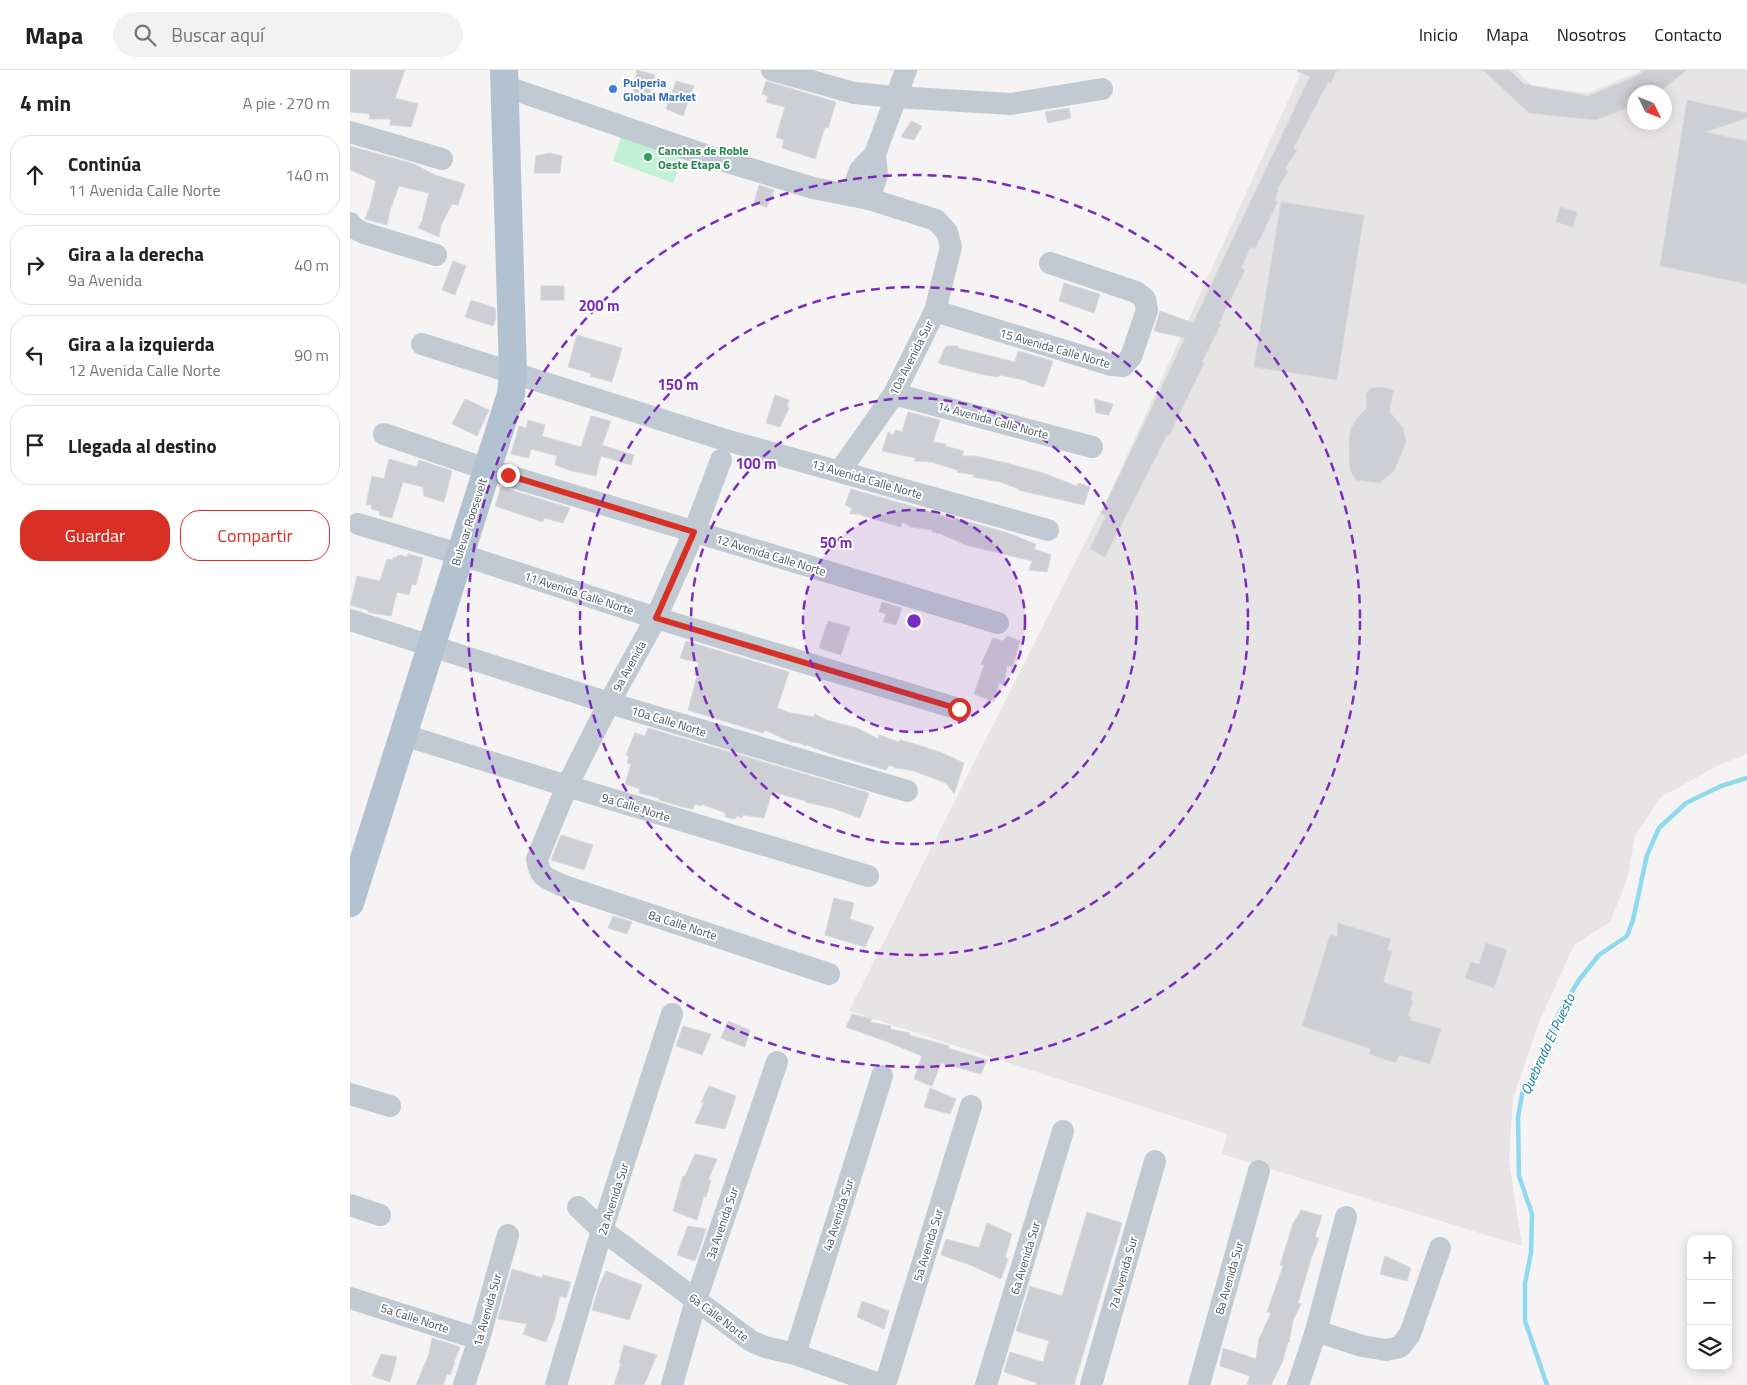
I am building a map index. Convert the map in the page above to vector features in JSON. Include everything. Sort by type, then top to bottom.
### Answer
[{"type":"main road","name":"Bulevar Roosevelt","points":[[350,903],[511,394],[513,373],[504,78]]},
{"type":"street","points":[[772,70],[854,93],[1011,104],[1102,89]]},
{"type":"street","points":[[504,78],[711,157],[813,188],[860,197],[860,170],[875,154],[906,70]]},
{"type":"street","points":[[350,132],[442,159]]},
{"type":"street","name":"10a Avenida Sur","points":[[840,471],[894,394],[935,311],[951,247],[947,232],[936,220],[860,197]]},
{"type":"street","points":[[350,224],[364,233],[436,255]]},
{"type":"street","name":"15 Avenida Calle Norte","points":[[935,311],[1111,365],[1123,366],[1132,357],[1147,310],[1146,299],[1136,292],[1050,263]]},
{"type":"street","name":"13 Avenida Calle Norte","points":[[422,344],[722,439],[1048,530]]},
{"type":"street","name":"14 Avenida Calle Norte","points":[[894,394],[1092,447]]},
{"type":"street","name":"12 Avenida Calle Norte","points":[[384,434],[486,469],[998,623]]},
{"type":"street","name":"9a Avenida","points":[[539,871],[536,859],[567,786],[608,703],[656,618],[694,532],[720,460]]},
{"type":"street","name":"11 Avenida Calle Norte","points":[[358,524],[459,554],[656,618],[959,709]]},
{"type":"street","name":"10a Calle Norte","points":[[350,620],[608,703],[907,792]]},
{"type":"street","name":"9a Calle Norte","points":[[404,735],[868,876]]},
{"type":"street","name":"8a Calle Norte","points":[[539,871],[544,876],[561,885],[829,974]]},
{"type":"street","name":"2a Avenida Sur","points":[[556,1385],[602,1230],[672,1014]]},
{"type":"street","name":"3a Avenida Sur","points":[[672,1385],[696,1300],[777,1062]]},
{"type":"street","name":"4a Avenida Sur","points":[[795,1354],[882,1076]]},
{"type":"street","points":[[350,1094],[390,1106]]},
{"type":"street","name":"5a Avenida Sur","points":[[884,1385],[971,1106]]},
{"type":"street","name":"6a Avenida Sur","points":[[986,1385],[1063,1131]]},
{"type":"street","name":"7a Avenida Sur","points":[[1091,1385],[1155,1161]]},
{"type":"street","name":"8a Avenida Sur","points":[[1199,1385],[1259,1171]]},
{"type":"street","points":[[350,1205],[380,1215]]},
{"type":"street","name":"6a Calle Norte","points":[[578,1207],[602,1230],[751,1342],[795,1354],[884,1385]]},
{"type":"street","points":[[1298,1385],[1316,1331],[1346,1217]]},
{"type":"street","name":"1a Avenida Sur","points":[[464,1385],[508,1235]]},
{"type":"street","points":[[1316,1331],[1362,1346],[1386,1350],[1400,1347],[1410,1334],[1440,1248]]},
{"type":"street","name":"5a Calle Norte","points":[[350,1298],[479,1339]]},
{"type":"shaded area","points":[[1302,70],[1516,70],[1532,86],[1587,93],[1641,70],[1747,70],[1747,754],[1717,766],[1661,797],[1635,836],[1627,880],[1610,922],[1574,945],[1540,1020],[1513,1098],[1509,1160],[1522,1246],[1222,1154],[1227,1134],[849,1011],[1108,497]]},
{"type":"green space","name":"Canchas de Roble Oeste Etapa 6","points":[[624,128],[683,154],[673,183],[613,161]]},
{"type":"building","points":[[350,70],[405,70],[395,98],[418,104],[411,127],[390,125],[391,119],[369,119],[370,114],[350,112]]},
{"type":"building","points":[[637,70],[655,75],[648,99],[632,96]]},
{"type":"building","points":[[1298,70],[1337,70],[1331,83],[1328,82],[1293,149],[1297,150],[1285,169],[1288,171],[1278,188],[1279,190],[1274,201],[1278,201],[1255,249],[1251,247],[1241,268],[1245,270],[1219,323],[1221,324],[1202,362],[1204,363],[1169,436],[1167,435],[1105,557],[1090,549],[1106,516],[1101,514],[1185,338],[1154,331],[1160,311],[1193,323],[1310,76],[1298,72]]},
{"type":"building","points":[[1483,70],[1509,70],[1524,84],[1588,96],[1637,76],[1645,70],[1687,70],[1668,85],[1627,85],[1627,108],[1596,120],[1529,113]]},
{"type":"building","points":[[676,81],[694,86],[683,116],[666,109]]},
{"type":"building","points":[[766,81],[836,102],[828,128],[825,127],[815,159],[782,148],[784,140],[776,137],[785,107],[766,102],[768,96],[762,94]]},
{"type":"building","points":[[1687,100],[1747,113],[1747,118],[1705,132],[1747,141],[1747,284],[1660,266]]},
{"type":"building","points":[[1069,108],[1071,118],[1048,123],[1045,112]]},
{"type":"building","points":[[911,121],[922,126],[914,140],[901,137]]},
{"type":"building","points":[[350,146],[414,164],[435,175],[465,184],[458,205],[452,204],[441,225],[439,237],[418,228],[422,221],[429,193],[399,186],[390,210],[387,225],[365,219],[376,181],[350,170]]},
{"type":"building","points":[[550,153],[562,156],[560,173],[534,173],[536,156]]},
{"type":"building","points":[[759,185],[774,190],[767,207],[754,203]]},
{"type":"building","points":[[1281,202],[1364,215],[1337,380],[1254,367]]},
{"type":"building","points":[[1560,207],[1577,212],[1573,227],[1556,222]]},
{"type":"building","points":[[453,261],[466,266],[455,295],[442,290]]},
{"type":"building","points":[[1064,283],[1100,294],[1094,313],[1059,301]]},
{"type":"building","points":[[541,286],[564,286],[564,300],[541,300]]},
{"type":"building","points":[[471,300],[495,308],[496,318],[493,326],[465,317]]},
{"type":"building","points":[[577,335],[622,348],[612,382],[590,376],[591,373],[568,367]]},
{"type":"building","points":[[946,346],[958,346],[958,348],[1015,362],[1018,351],[1053,361],[1044,387],[1028,381],[1000,375],[998,377],[980,374],[938,363]]},
{"type":"building","points":[[1380,387],[1394,390],[1389,411],[1403,428],[1406,442],[1394,471],[1379,483],[1356,480],[1350,470],[1349,438],[1351,428],[1367,408],[1366,394],[1371,388]]},
{"type":"building","points":[[775,395],[789,400],[787,407],[789,408],[780,427],[766,423]]},
{"type":"building","points":[[465,399],[489,410],[477,436],[452,424]]},
{"type":"building","points":[[1094,399],[1113,404],[1109,415],[1096,413]]},
{"type":"building","points":[[908,412],[940,420],[933,442],[946,444],[945,446],[964,451],[962,456],[976,456],[1006,463],[1043,473],[1077,486],[1078,483],[1090,487],[1084,505],[1018,490],[1000,482],[973,477],[974,475],[957,472],[957,470],[931,462],[914,461],[916,458],[882,451],[888,432],[893,435],[896,430],[902,432]]},
{"type":"building","points":[[591,416],[611,421],[602,445],[634,455],[631,465],[601,456],[596,476],[555,465],[557,456],[531,449],[529,458],[511,454],[519,426],[526,428],[528,420],[545,425],[542,436],[581,447]]},
{"type":"building","points":[[389,459],[417,467],[419,460],[452,471],[444,502],[424,496],[423,487],[403,482],[392,518],[379,515],[380,511],[371,509],[372,505],[366,504],[372,476],[384,479]]},
{"type":"building","points":[[501,487],[570,508],[563,523],[544,518],[543,522],[495,506]]},
{"type":"building","points":[[851,489],[954,520],[955,518],[1008,533],[1036,544],[1034,549],[1051,555],[1047,572],[1029,570],[1032,561],[966,545],[932,532],[932,530],[911,527],[902,522],[901,527],[861,514],[850,514],[852,508],[845,505]]},
{"type":"building","points":[[408,554],[423,558],[416,585],[412,584],[409,595],[397,592],[391,616],[368,612],[368,610],[350,605],[357,576],[380,581],[387,559],[392,560],[398,555],[407,557]]},
{"type":"building","points":[[882,602],[902,608],[896,625],[883,622],[886,614],[879,612]]},
{"type":"building","points":[[828,621],[850,627],[841,655],[819,648]]},
{"type":"building","points":[[1007,636],[1020,641],[1012,667],[1007,665],[1004,685],[999,683],[994,702],[974,694],[984,665],[981,664],[993,638],[1003,641]]},
{"type":"building","points":[[686,641],[789,672],[777,708],[791,713],[814,717],[815,714],[826,720],[857,728],[878,739],[879,735],[899,742],[900,740],[911,743],[940,752],[964,763],[954,794],[946,783],[914,771],[899,769],[889,765],[886,770],[807,745],[791,742],[765,730],[763,733],[688,710],[697,676],[694,675],[699,663],[680,658]]},
{"type":"building","points":[[648,728],[869,793],[860,818],[832,808],[772,792],[764,818],[743,815],[742,818],[737,816],[735,819],[725,817],[726,813],[701,804],[701,806],[695,804],[693,809],[659,800],[659,798],[639,793],[640,789],[625,784],[631,764],[627,763],[629,757],[626,755],[635,733],[645,736]]},
{"type":"building","points":[[561,835],[593,845],[584,870],[551,860]]},
{"type":"building","points":[[834,898],[854,903],[850,919],[874,927],[865,947],[825,935]]},
{"type":"building","points":[[613,916],[632,922],[627,934],[608,928]]},
{"type":"building","points":[[1338,923],[1391,939],[1387,950],[1392,951],[1383,982],[1413,992],[1410,1000],[1413,1001],[1408,1016],[1412,1017],[1410,1020],[1441,1029],[1430,1064],[1399,1055],[1396,1063],[1369,1054],[1371,1049],[1302,1026],[1330,935],[1337,937]]},
{"type":"building","points":[[1486,943],[1507,950],[1494,988],[1465,978],[1471,962],[1479,964]]},
{"type":"building","points":[[852,1014],[872,1019],[870,1022],[891,1026],[890,1029],[910,1033],[909,1035],[949,1046],[948,1048],[987,1060],[981,1074],[941,1063],[932,1086],[914,1079],[922,1056],[846,1027]]},
{"type":"building","points":[[728,1021],[750,1030],[745,1047],[721,1038]]},
{"type":"building","points":[[683,1026],[711,1034],[702,1055],[676,1046]]},
{"type":"building","points":[[709,1086],[736,1096],[725,1129],[695,1123],[704,1102],[701,1102]]},
{"type":"building","points":[[930,1088],[956,1099],[950,1114],[924,1107]]},
{"type":"building","points":[[695,1154],[717,1159],[708,1180],[711,1180],[697,1220],[673,1211],[683,1176],[685,1176]]},
{"type":"building","points":[[1301,1210],[1322,1216],[1315,1237],[1319,1238],[1298,1303],[1301,1304],[1293,1320],[1289,1343],[1271,1385],[1247,1385],[1250,1376],[1220,1366],[1223,1348],[1256,1359],[1259,1339],[1271,1313],[1267,1312],[1283,1266],[1280,1265],[1293,1224]]},
{"type":"building","points":[[1087,1212],[1122,1223],[1074,1385],[1036,1385],[1037,1383],[1004,1372],[1010,1352],[1043,1362],[1049,1341],[1016,1331],[1030,1286],[1062,1296]]},
{"type":"building","points":[[987,1223],[1012,1234],[1005,1257],[1008,1259],[1001,1279],[968,1264],[941,1255],[946,1239],[979,1248]]},
{"type":"building","points":[[688,1226],[706,1229],[695,1261],[677,1255]]},
{"type":"building","points":[[1385,1256],[1411,1268],[1407,1281],[1380,1274]]},
{"type":"building","points":[[512,1269],[542,1278],[543,1275],[571,1282],[566,1298],[560,1296],[555,1318],[546,1342],[523,1334],[527,1324],[498,1319]]},
{"type":"building","points":[[606,1271],[642,1285],[629,1320],[592,1310],[599,1286]]},
{"type":"building","points":[[862,1301],[889,1311],[884,1329],[857,1317]]},
{"type":"building","points":[[432,1338],[460,1347],[455,1362],[450,1375],[447,1374],[443,1385],[416,1385],[429,1354]]},
{"type":"building","points":[[624,1345],[657,1355],[644,1385],[614,1385]]},
{"type":"building","points":[[381,1354],[397,1357],[390,1382],[372,1376]]},
{"type":"waterway","name":"Quebrada El Puesto","points":[[1547,1385],[1525,1321],[1525,1283],[1531,1253],[1532,1214],[1519,1176],[1518,1117],[1523,1090],[1544,1053],[1559,1013],[1579,980],[1599,955],[1627,936],[1633,920],[1647,855],[1659,828],[1686,803],[1721,786],[1747,778]]},
{"type":"place","name":"Pulperia Global Market","points":[[613,89]]},
{"type":"place","name":"Canchas de Roble Oeste Etapa 6","points":[[648,157]]},
{"type":"route","points":[[508,475],[694,532],[656,618],[959,709]]}]
